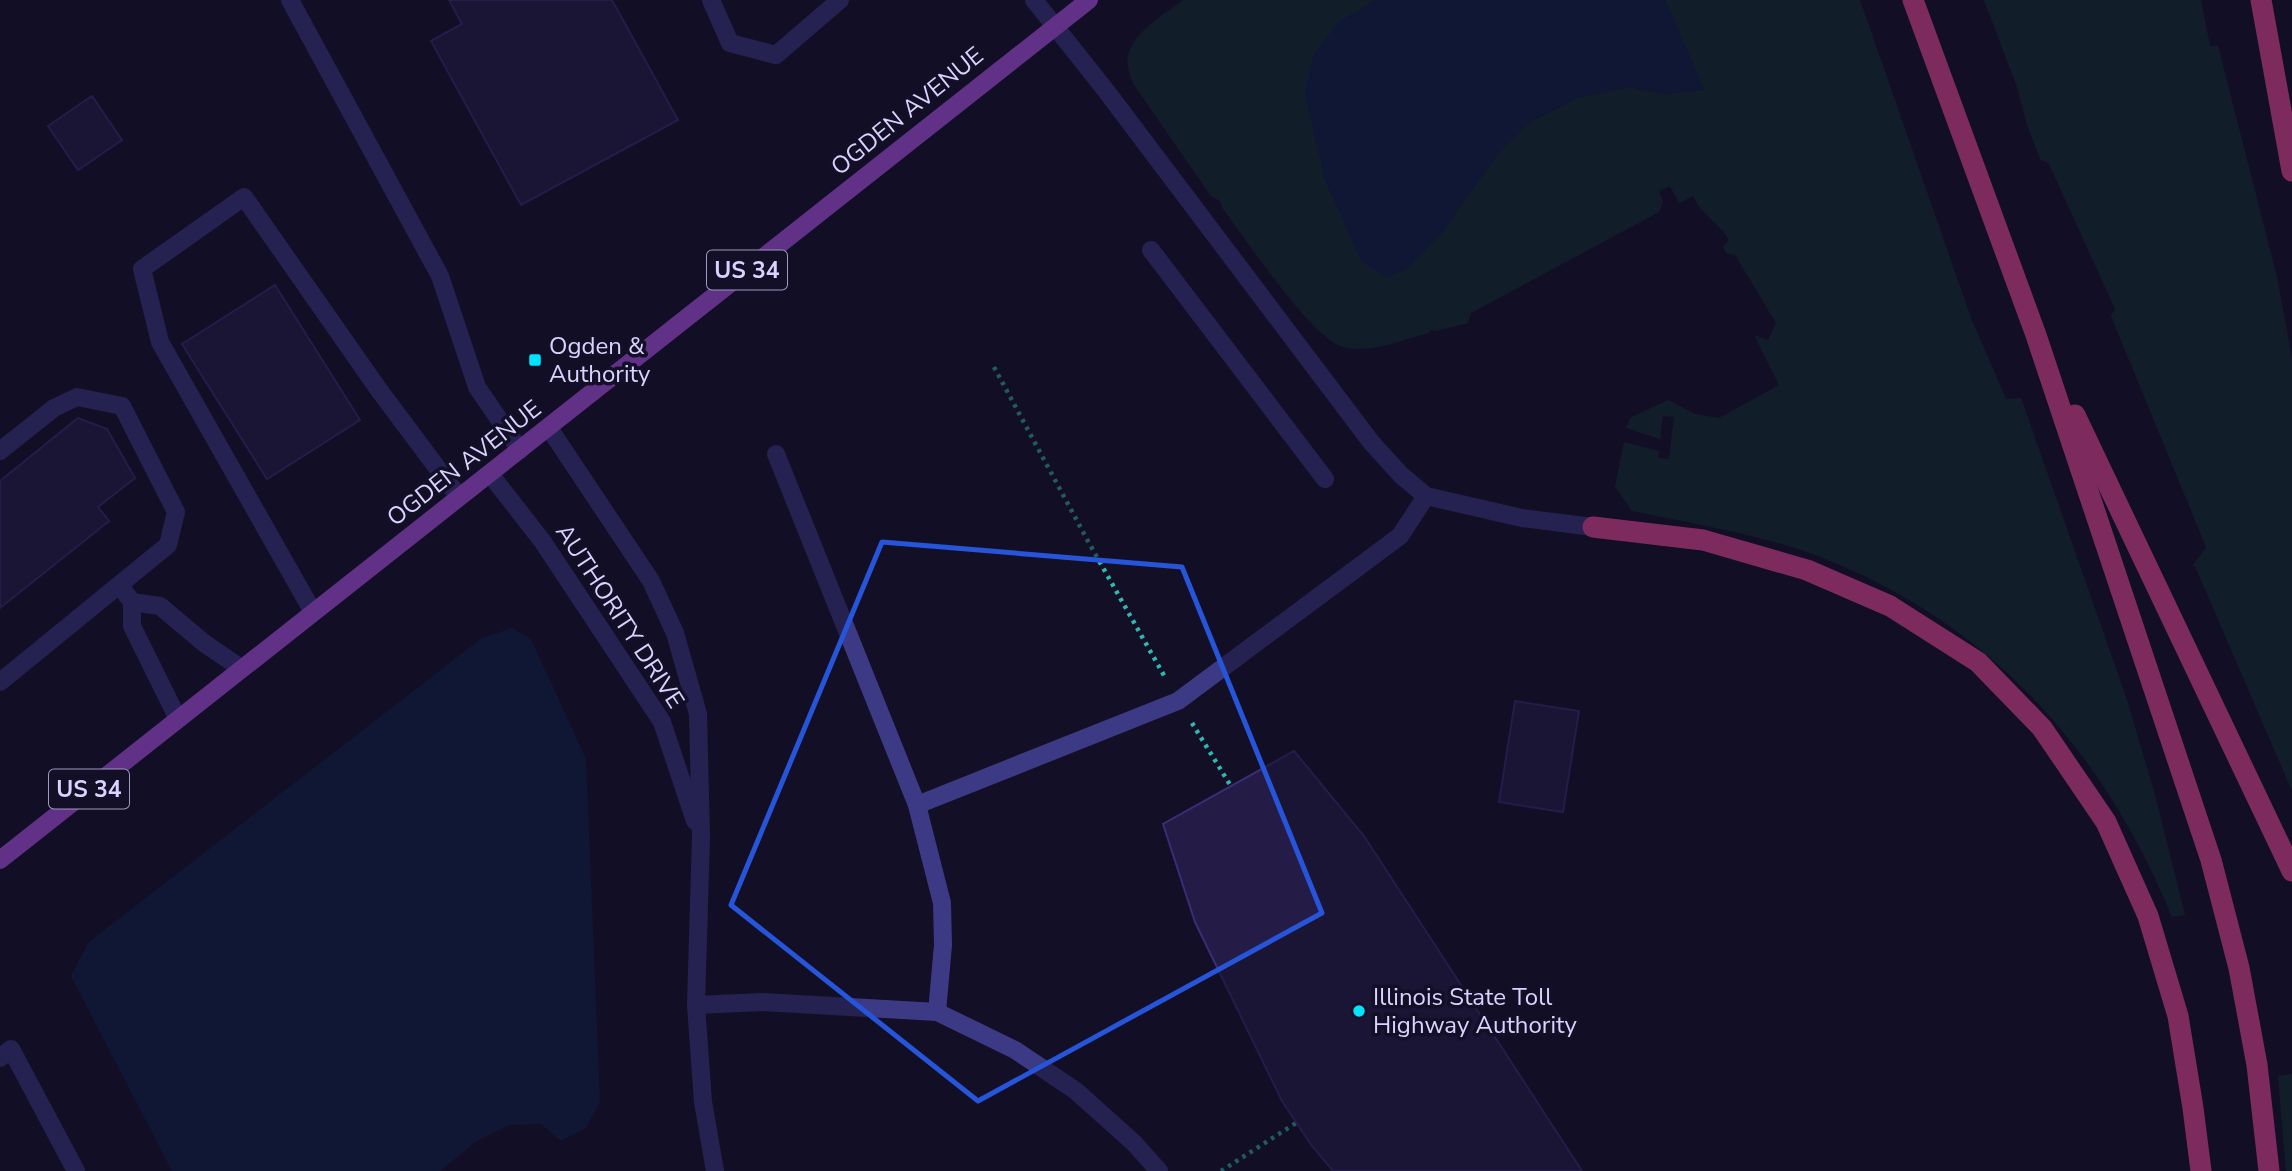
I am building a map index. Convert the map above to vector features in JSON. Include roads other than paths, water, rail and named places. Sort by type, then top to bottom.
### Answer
[{"type":"highway","points":[[1913,0],[2036,334],[2211,860],[2241,980],[2257,1066],[2269,1171]]},
{"type":"highway","points":[[2261,0],[2292,171]]},
{"type":"highway","points":[[2036,334],[2292,871]]},
{"type":"highway","points":[[1593,527],[1703,540],[1807,570],[1890,606],[1978,662],[2042,727],[2106,822],[2148,916],[2178,1017],[2201,1171]]},
{"type":"main road","name":"OGDEN AVENUE","points":[[0,860],[1089,0]]},
{"type":"street","points":[[290,0],[440,276],[477,387],[520,450]]},
{"type":"street","points":[[711,0],[730,43],[776,55],[840,0]]},
{"type":"street","points":[[1034,0],[1371,442],[1401,475],[1426,496],[1522,518],[1593,527]]},
{"type":"street","points":[[313,612],[160,342],[142,270],[244,197],[379,390],[459,497]]},
{"type":"street","points":[[1151,250],[1325,479]]},
{"type":"street","points":[[0,451],[54,408],[77,397],[122,406],[176,512],[168,545],[0,682]]},
{"type":"street","name":"AUTHORITY DRIVE","points":[[549,428],[651,581],[675,633],[698,714],[701,837],[696,1004],[703,1102],[715,1171]]},
{"type":"street","points":[[776,453],[917,806],[942,903],[943,945],[937,1012]]},
{"type":"street","name":"AUTHORITY DRIVE","points":[[490,474],[543,542],[662,722],[701,837]]},
{"type":"street","points":[[917,806],[1178,701],[1400,536],[1426,496]]},
{"type":"street","points":[[120,586],[132,602],[132,626],[178,719]]},
{"type":"street","points":[[132,602],[160,606],[204,643],[242,669]]},
{"type":"street","points":[[696,1004],[764,1002],[937,1012],[1015,1050],[1076,1091],[1135,1143],[1159,1171]]},
{"type":"street","points":[[0,1058],[11,1049],[76,1171]]},
{"type":"water","points":[[1377,0],[1665,0],[1704,90],[1664,94],[1630,87],[1579,97],[1530,122],[1496,156],[1443,231],[1408,268],[1387,278],[1362,262],[1325,179],[1305,92],[1314,53],[1339,22]]},
{"type":"water","points":[[512,628],[531,639],[586,759],[600,1102],[586,1128],[561,1141],[541,1124],[509,1125],[475,1142],[440,1171],[172,1171],[71,976],[89,942],[482,638]]},
{"type":"place","name":"Ogden & Authority","points":[[535,360]]},
{"type":"place","name":"Illinois State Toll Highway Authority","points":[[1359,1011]]}]
